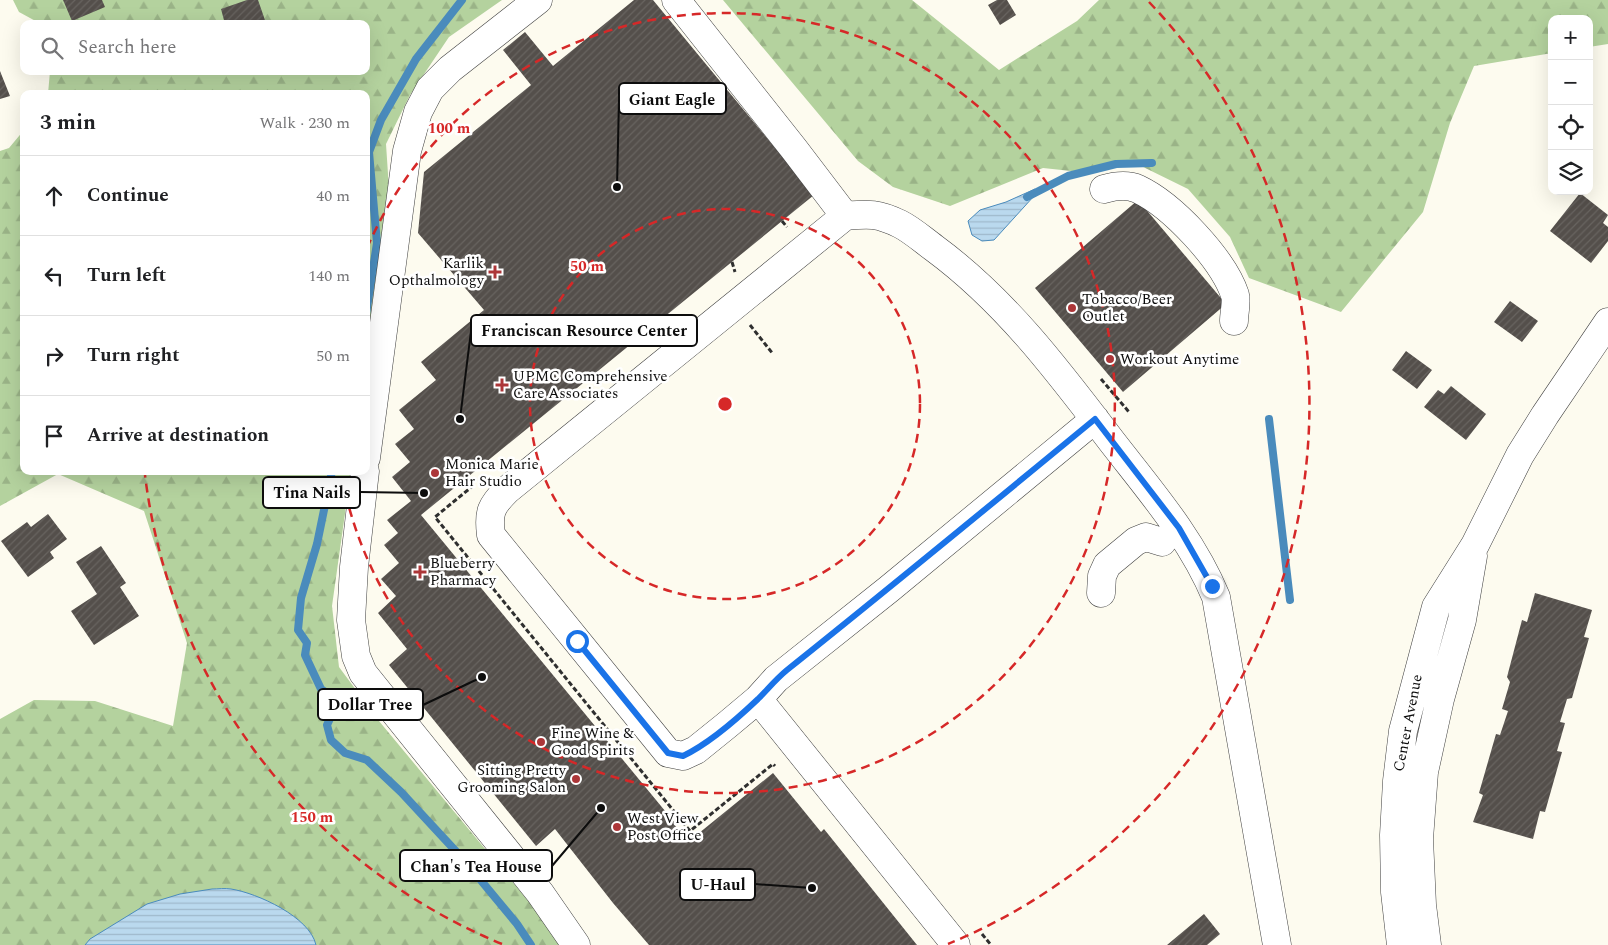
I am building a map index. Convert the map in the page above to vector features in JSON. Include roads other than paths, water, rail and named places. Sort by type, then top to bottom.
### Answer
[{"type":"street","points":[[370,428],[407,151],[418,112],[430,89],[450,69],[538,0]]},
{"type":"street","points":[[676,0],[845,216]]},
{"type":"street","points":[[1104,189],[1118,185],[1136,188],[1171,212],[1206,247],[1227,276],[1236,297],[1234,321]]},
{"type":"street","points":[[1095,419],[776,680],[758,699],[696,750],[683,756],[668,753],[507,555],[492,535],[489,519],[493,504],[507,490],[845,216],[874,213],[901,224],[945,256],[980,286],[1017,322],[1095,419],[1179,528],[1205,572],[1216,597],[1277,945]]},
{"type":"street","name":"Center Avenue","points":[[1401,945],[1395,892],[1394,835],[1397,781],[1403,731],[1436,607],[1475,545],[1520,455],[1608,322]]},
{"type":"street","points":[[365,475],[354,567],[351,620],[356,656],[363,673],[540,893],[576,945]]},
{"type":"street","points":[[1101,593],[1102,576],[1108,565],[1136,540],[1146,537],[1162,542]]},
{"type":"street","name":"Center Avenue","points":[[1428,945],[1422,905],[1419,839],[1424,772],[1440,699],[1462,620],[1475,545]]},
{"type":"street","points":[[758,699],[956,945]]},
{"type":"water","points":[[1035,189],[1034,196],[994,240],[982,241],[972,235],[968,221],[980,210],[1006,202]]},
{"type":"water","points":[[212,889],[242,891],[281,908],[304,925],[312,935],[316,945],[85,945],[90,939],[147,904],[180,894]]},
{"type":"waterway","points":[[370,149],[381,120],[416,59],[462,0]]},
{"type":"waterway","points":[[370,163],[377,243],[370,288]]},
{"type":"waterway","points":[[1027,197],[1068,176],[1116,164],[1152,163]]},
{"type":"waterway","points":[[1269,419],[1290,600]]},
{"type":"waterway","points":[[331,475],[317,544],[301,598],[298,630],[307,643],[305,655],[321,689],[331,696],[334,710],[327,725],[331,740],[345,753],[367,760],[401,792],[464,860],[517,924],[531,945]]},
{"type":"place","name":"Giant Eagle","points":[[617,187]]},
{"type":"place","name":"Karlik Opthalmology","points":[[495,272]]},
{"type":"place","name":"Tobacco/Beer Outlet","points":[[1072,308]]},
{"type":"place","name":"Workout Anytime","points":[[1110,359]]},
{"type":"place","name":"UPMC Comprehensive Care Associates","points":[[502,385]]},
{"type":"place","name":"Franciscan Resource Center","points":[[460,419]]},
{"type":"place","name":"Monica Marie Hair Studio","points":[[435,473]]},
{"type":"place","name":"Tina Nails","points":[[424,493]]},
{"type":"place","name":"Blueberry Pharmacy","points":[[420,572]]},
{"type":"place","name":"Dollar Tree","points":[[482,677]]},
{"type":"place","name":"Fine Wine & Good Spirits","points":[[541,742]]},
{"type":"place","name":"Sitting Pretty Grooming Salon","points":[[576,779]]},
{"type":"place","name":"Chan's Tea House","points":[[601,808]]},
{"type":"place","name":"West View Post Office","points":[[617,827]]},
{"type":"place","name":"U-Haul","points":[[812,888]]}]
